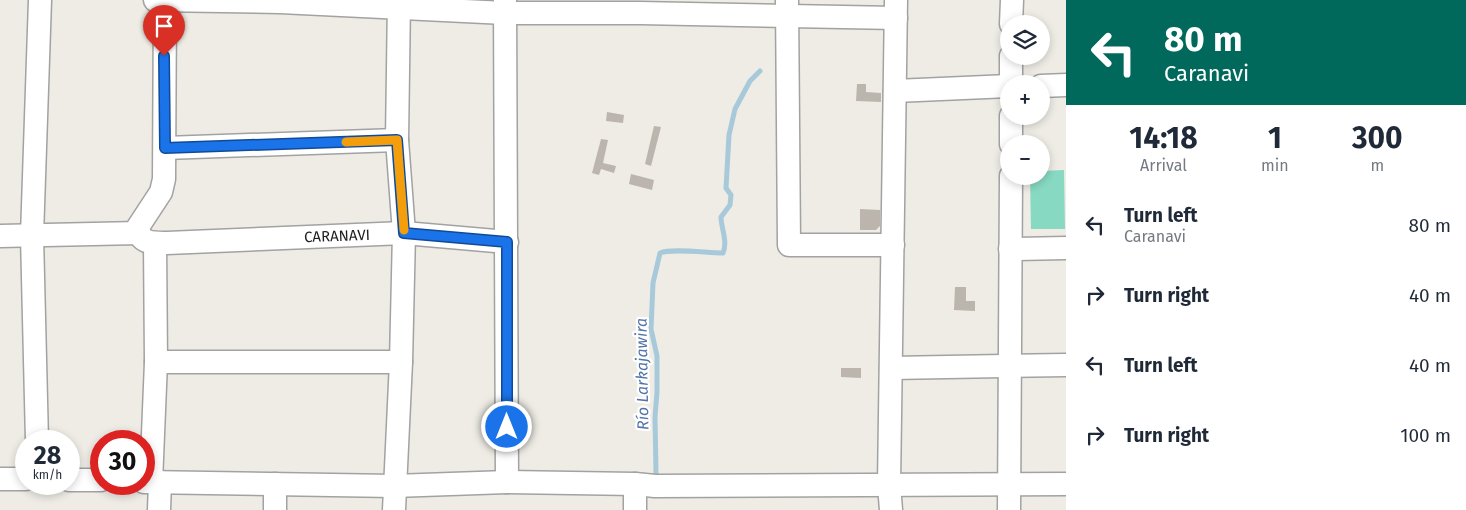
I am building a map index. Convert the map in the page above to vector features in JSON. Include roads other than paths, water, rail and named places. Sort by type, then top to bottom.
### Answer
[{"type":"street","points":[[37,430],[32,236],[40,0]]},
{"type":"street","points":[[155,0],[505,6],[896,9],[890,510]]},
{"type":"street","points":[[154,430],[156,362],[154,240],[138,227],[154,205],[161,192],[164,179],[164,0]]},
{"type":"street","points":[[1011,15],[1012,0]]},
{"type":"street","points":[[394,510],[401,362],[404,233],[397,140],[399,4]]},
{"type":"street","points":[[505,6],[507,482]]},
{"type":"street","points":[[787,7],[789,245],[893,245]]},
{"type":"street","points":[[1050,86],[1066,85]]},
{"type":"street","points":[[895,91],[1000,86]]},
{"type":"street","points":[[165,148],[397,140]]},
{"type":"street","points":[[1009,510],[1010,185]]},
{"type":"street","name":"CARANAVI","points":[[32,236],[154,240],[404,233],[507,242]]},
{"type":"street","points":[[0,236],[32,236]]},
{"type":"street","points":[[1010,249],[1066,248]]},
{"type":"street","points":[[156,362],[401,362]]},
{"type":"street","points":[[891,368],[1066,365]]},
{"type":"street","points":[[0,479],[15,479]]},
{"type":"street","points":[[155,482],[394,486],[507,482],[655,486],[1066,484]]},
{"type":"street","points":[[275,484],[275,510]]},
{"type":"street","points":[[635,484],[635,510]]},
{"type":"street","points":[[155,494],[159,510]]},
{"type":"waterway","name":"Río Larkajawira","points":[[654,480],[656,473],[657,356],[651,329],[653,283],[660,253],[681,251],[723,253],[725,239],[721,217],[730,205],[731,195],[726,188],[729,135],[735,109],[750,81],[760,71]]}]
